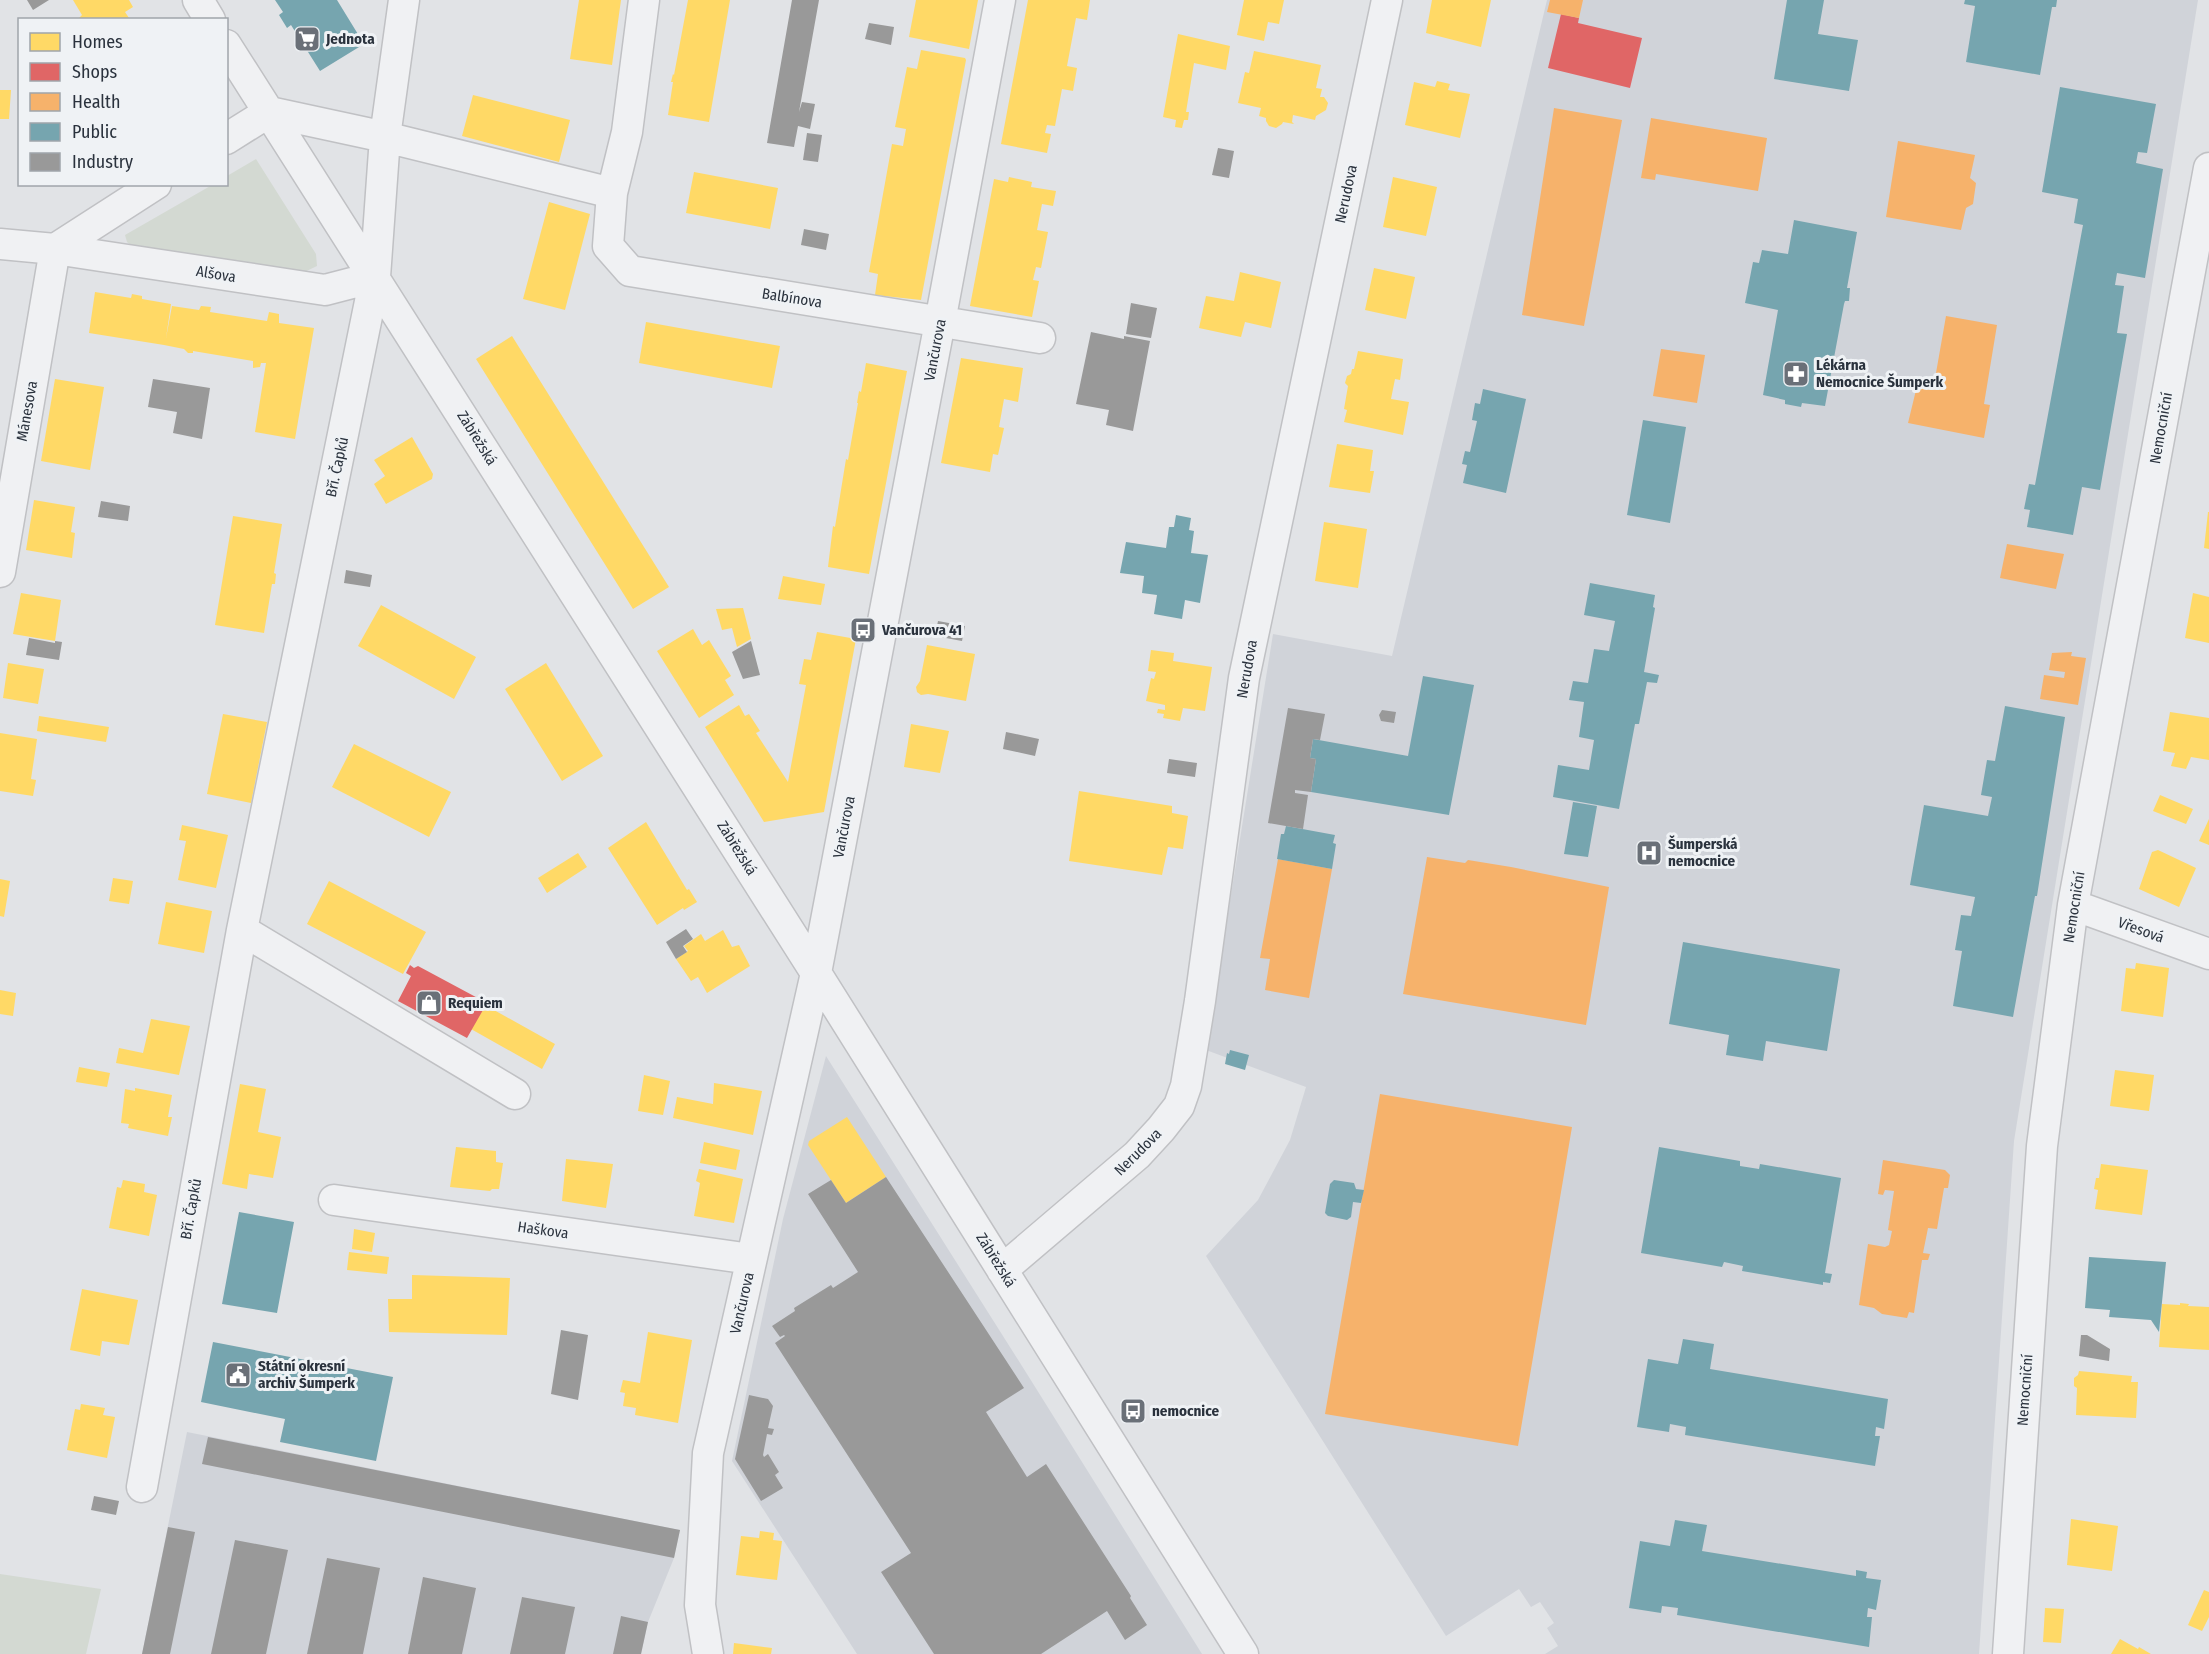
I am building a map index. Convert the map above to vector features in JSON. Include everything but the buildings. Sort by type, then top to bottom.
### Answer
[{"type":"street","points":[[198,0],[209,18]]},
{"type":"street","name":"Bří. Čapků","points":[[142,1487],[242,930],[375,277],[385,137],[404,0]]},
{"type":"street","name":"Balbínova","points":[[644,0],[627,132],[612,193],[608,246],[630,271],[1040,338]]},
{"type":"street","name":"Vančurova","points":[[708,1654],[700,1605],[708,1453],[816,973],[1000,0]]},
{"type":"street","name":"Nerudova","points":[[1002,1270],[1137,1155],[1179,1106],[1186,1086],[1202,989],[1244,678],[1387,0]]},
{"type":"street","name":"Zábřežská","points":[[228,48],[816,973],[1243,1654]]},
{"type":"street","points":[[228,138],[269,112],[385,137],[612,193]]},
{"type":"street","name":"Nemocniční","points":[[2008,1654],[2042,1146],[2073,905],[2209,168]]},
{"type":"street","points":[[55,249],[153,186]]},
{"type":"street","name":"Alšova","points":[[0,244],[55,249],[326,290],[375,277]]},
{"type":"street","name":"Mánesova","points":[[0,572],[55,249]]},
{"type":"street","name":"Vřesová","points":[[2073,905],[2209,954]]},
{"type":"street","points":[[242,930],[514,1094]]},
{"type":"street","name":"Haškova","points":[[334,1200],[751,1259]]},
{"type":"shaded area","name":"Šumperská nemocnice","points":[[1547,0],[2198,0],[2014,1141],[1979,1654],[1545,1654],[1558,1646],[1547,1628],[1554,1623],[1540,1602],[1531,1607],[1519,1589],[1446,1636],[1206,1256],[1258,1200],[1290,1140],[1306,1087],[1206,1050],[1273,634],[1392,656]]},
{"type":"shaded area","points":[[256,159],[316,254],[317,266],[296,276],[135,249],[127,242],[125,235],[210,186],[228,186],[228,175]]},
{"type":"shaded area","points":[[826,1056],[1202,1654],[857,1654],[732,1461],[783,1219]]},
{"type":"shaded area","points":[[187,1432],[680,1530],[674,1558],[648,1622],[641,1654],[142,1654]]},
{"type":"shaded area","points":[[0,1574],[101,1589],[86,1654],[0,1654]]},
{"type":"place","name":"Jednota","points":[[307,39]]},
{"type":"place","name":"Lékárna Nemocnice Šumperk","points":[[1796,374]]},
{"type":"place","name":"Vančurova 41","points":[[863,630]]},
{"type":"place","name":"Šumperská nemocnice","points":[[1649,853]]},
{"type":"place","name":"Requiem","points":[[429,1003]]},
{"type":"place","name":"Státní okresní archiv Šumperk","points":[[238,1375]]},
{"type":"place","name":"nemocnice","points":[[1133,1411]]}]
